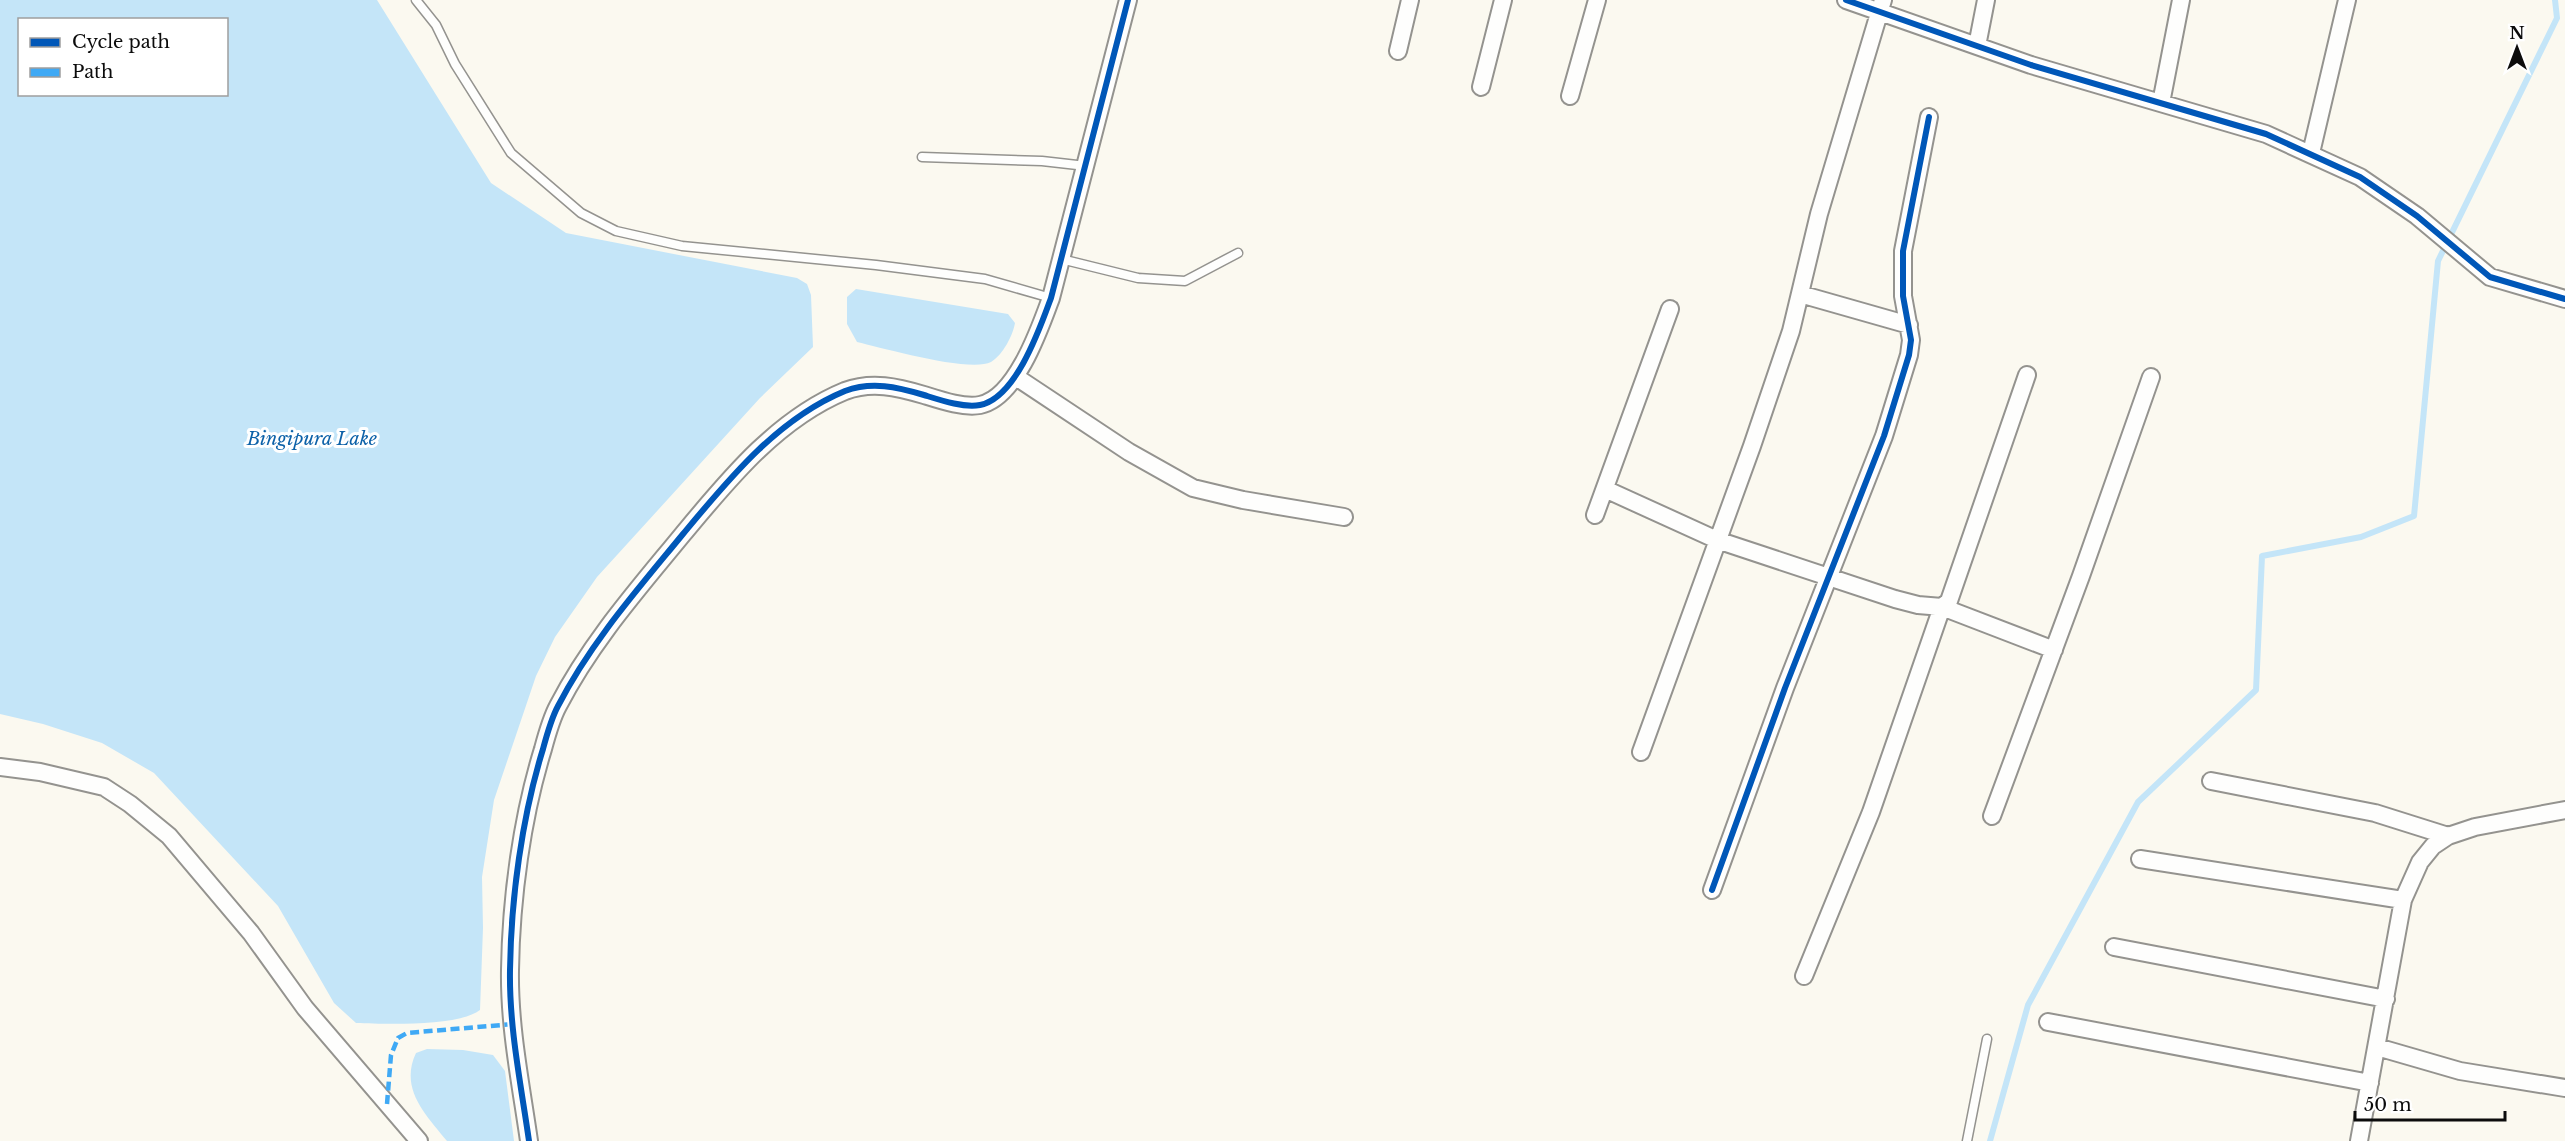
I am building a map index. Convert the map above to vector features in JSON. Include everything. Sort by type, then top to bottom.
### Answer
[{"type":"street","points":[[529,1141],[514,1024],[510,971],[519,862],[528,802],[557,707],[581,664],[607,627],[731,476],[792,423],[845,392],[861,387],[890,386],[947,402],[980,405],[998,394],[1016,377],[1037,337],[1051,298],[1128,0]]},
{"type":"street","points":[[1398,51],[1410,0]]},
{"type":"street","points":[[1481,87],[1503,0]]},
{"type":"street","points":[[1570,96],[1597,0]]},
{"type":"street","points":[[1846,0],[1881,6],[1977,46],[2031,65],[2266,134],[2360,177],[2436,231],[2490,277],[2565,299]]},
{"type":"street","points":[[1977,46],[1986,0]]},
{"type":"street","points":[[2161,103],[2181,0]]},
{"type":"street","points":[[2311,153],[2347,0]]},
{"type":"street","points":[[1641,753],[1788,342],[1819,214],[1881,6]]},
{"type":"street","points":[[1712,890],[1785,688],[1884,436],[1910,356],[1911,340],[1903,296],[1903,251],[1929,117]]},
{"type":"street","points":[[1800,294],[1908,325]]},
{"type":"street","points":[[1595,515],[1670,309]]},
{"type":"street","points":[[1804,976],[1871,812],[1942,607],[1949,601],[2027,375]]},
{"type":"street","points":[[1016,377],[1129,452],[1193,488],[1243,500],[1344,517]]},
{"type":"street","points":[[1992,816],[2151,377]]},
{"type":"street","points":[[1605,489],[1717,540],[1894,599],[1918,605],[1942,607],[2054,650]]},
{"type":"street","points":[[0,767],[40,772],[104,787],[130,804],[169,836],[251,933],[305,1008],[419,1141]]},
{"type":"street","points":[[2211,781],[2374,813],[2448,836]]},
{"type":"street","points":[[2359,1141],[2378,1047],[2403,900],[2420,862],[2433,846],[2448,836],[2475,827],[2565,810]]},
{"type":"street","points":[[2140,859],[2403,900]]},
{"type":"street","points":[[2114,947],[2386,999]]},
{"type":"street","points":[[2048,1022],[2370,1083]]},
{"type":"street","points":[[2378,1047],[2460,1071],[2565,1088]]},
{"type":"lane","points":[[416,0],[436,26],[455,64],[511,153],[581,213],[616,231],[682,246],[876,265],[985,279],[1051,298]]},
{"type":"lane","points":[[922,158],[1042,161],[1086,166]]},
{"type":"lane","points":[[1061,259],[1138,278],[1185,281],[1238,253]]},
{"type":"lane","points":[[1967,1141],[1987,1039]]},
{"type":"water","name":"Bingipura Lake","points":[[0,0],[377,0],[491,183],[566,233],[797,278],[807,284],[811,295],[813,347],[760,398],[597,577],[555,637],[536,676],[494,800],[482,877],[480,1010],[439,1022],[356,1023],[334,1003],[278,906],[154,773],[102,743],[43,724],[0,714]]},
{"type":"water","points":[[856,289],[1008,314],[1015,323],[1007,344],[1000,355],[991,362],[980,365],[926,358],[857,342],[847,324],[847,297]]},
{"type":"water","points":[[427,1049],[463,1050],[493,1055],[505,1071],[514,1141],[447,1141],[423,1111],[413,1090],[411,1078],[416,1053]]},
{"type":"waterway","points":[[1990,1141],[2028,1005],[2138,802],[2256,690],[2262,556],[2361,537],[2414,516],[2438,261],[2557,18],[2555,0]]},
{"type":"marked path","points":[[387,1104],[391,1055],[398,1038],[407,1033],[514,1024]]},
{"type":"cycle path","points":[[529,1141],[511,1013],[511,943],[515,886],[529,802],[548,732],[558,706],[600,638],[683,534],[736,472],[776,434],[797,418],[845,391],[865,386],[894,388],[973,406],[993,400],[1005,390],[1025,360],[1051,298],[1128,0]]},
{"type":"cycle path","points":[[1846,0],[2031,65],[2266,134],[2360,177],[2417,216],[2490,277],[2565,299]]},
{"type":"cycle path","points":[[1712,890],[1785,688],[1884,436],[1909,355],[1911,340],[1903,296],[1903,251],[1929,117]]}]
